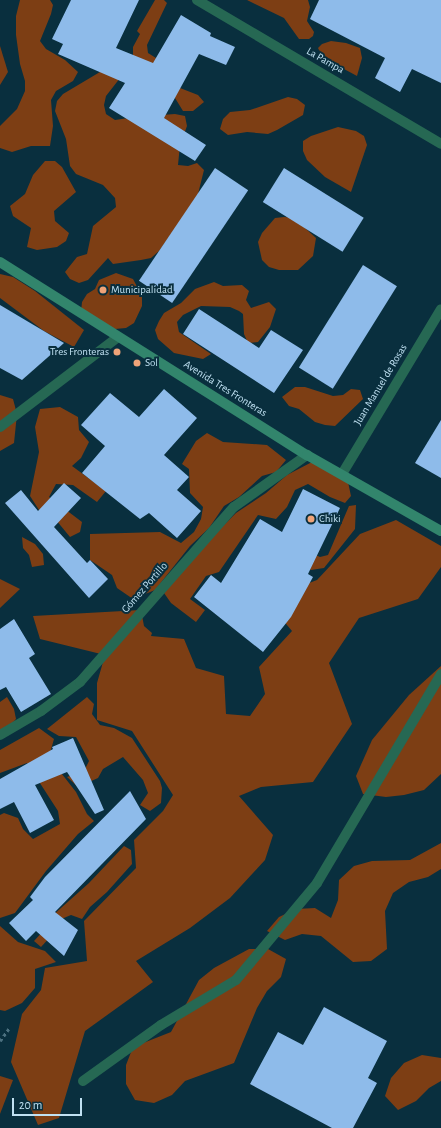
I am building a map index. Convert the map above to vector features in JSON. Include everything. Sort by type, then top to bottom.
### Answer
[{"type":"main road","name":"Avenida Tres Fronteras","points":[[0,262],[307,455],[441,531]]},
{"type":"street","name":"La Pampa","points":[[197,0],[441,144]]},
{"type":"street","name":"Juan Manuel de Rosas","points":[[342,474],[441,309]]},
{"type":"street","points":[[0,427],[118,337]]},
{"type":"street","name":"Gómez Portillo","points":[[0,735],[41,711],[80,682],[234,508],[307,455]]},
{"type":"street","points":[[83,1081],[161,1025],[236,980],[317,883],[441,674]]},
{"type":"path","points":[[0,1041],[9,1028]]},
{"type":"shaded area","points":[[20,0],[50,0],[53,5],[51,14],[40,41],[46,49],[65,60],[78,72],[73,81],[56,91],[51,100],[53,126],[50,146],[31,146],[12,152],[0,148],[0,126],[17,109],[25,91],[25,81],[20,64],[16,35],[16,16]]},
{"type":"shaded area","points":[[155,0],[164,0],[167,3],[147,45],[148,53],[156,58],[180,88],[198,95],[204,102],[193,111],[183,111],[175,98],[133,57],[133,47],[140,34],[137,31]]},
{"type":"shaded area","points":[[247,0],[308,0],[310,7],[307,21],[314,32],[313,36],[309,39],[299,39],[284,18]]},
{"type":"shaded area","points":[[331,41],[346,43],[360,48],[362,58],[357,76],[331,62],[320,52],[318,48],[322,44]]},
{"type":"shaded area","points":[[0,46],[8,72],[0,85]]},
{"type":"shaded area","points":[[105,69],[124,73],[106,96],[104,105],[106,114],[115,120],[175,114],[185,116],[187,126],[180,145],[178,165],[188,166],[197,163],[204,170],[197,198],[159,251],[151,258],[113,264],[108,258],[88,280],[79,283],[70,279],[65,272],[77,257],[87,254],[93,226],[116,207],[115,198],[103,185],[76,174],[70,166],[66,139],[55,111],[57,101],[63,94]]},
{"type":"shaded area","points":[[288,97],[297,99],[305,105],[303,115],[277,130],[268,134],[247,132],[228,135],[220,129],[223,119],[230,112],[250,110]]},
{"type":"shaded area","points":[[338,127],[356,131],[364,136],[367,145],[351,192],[325,177],[307,160],[303,151],[303,141],[311,136]]},
{"type":"shaded area","points":[[45,161],[55,161],[62,167],[76,192],[54,211],[55,221],[69,233],[66,241],[57,247],[37,250],[27,247],[31,228],[13,216],[10,206],[25,194],[33,175]]},
{"type":"shaded area","points":[[275,218],[294,218],[316,238],[313,256],[298,270],[279,270],[269,267],[262,260],[258,242],[262,233]]},
{"type":"shaded area","points":[[116,273],[133,279],[142,296],[142,306],[134,323],[126,328],[115,329],[81,312],[82,302],[87,294],[95,289],[99,280]]},
{"type":"shaded area","points":[[0,274],[13,277],[35,291],[84,330],[74,347],[44,331],[0,298]]},
{"type":"shaded area","points":[[214,282],[223,286],[242,285],[249,291],[246,300],[251,308],[269,302],[276,309],[270,327],[258,342],[248,343],[244,334],[243,314],[230,307],[201,306],[183,315],[177,322],[179,332],[211,354],[203,359],[174,353],[158,339],[155,330],[159,321],[164,313],[181,303],[195,289]]},
{"type":"shaded area","points":[[295,387],[305,387],[333,396],[343,395],[351,389],[360,390],[363,399],[335,426],[325,425],[315,422],[299,409],[289,406],[282,397]]},
{"type":"shaded area","points":[[0,395],[13,399],[17,414],[14,443],[0,451]]},
{"type":"shaded area","points":[[60,407],[78,417],[79,430],[89,442],[81,458],[72,466],[106,491],[97,502],[73,485],[56,484],[49,497],[82,522],[80,532],[70,537],[56,520],[41,513],[30,496],[39,452],[35,427],[40,409]]},
{"type":"shaded area","points":[[207,433],[223,442],[267,445],[286,460],[276,472],[262,476],[239,497],[224,506],[209,528],[190,546],[155,590],[133,599],[117,588],[112,575],[90,560],[90,534],[160,532],[181,543],[194,532],[201,519],[203,507],[190,493],[189,469],[182,464],[196,441]]},
{"type":"shaded area","points":[[312,462],[348,482],[351,496],[345,503],[330,497],[308,484],[295,490],[287,507],[276,519],[258,515],[219,572],[206,576],[190,599],[205,610],[196,622],[171,603],[164,593],[207,542],[236,513],[266,493],[287,475]]},
{"type":"shaded area","points":[[356,505],[355,529],[324,568],[311,570],[298,561],[305,550],[320,557],[328,555],[349,506]]},
{"type":"shaded area","points":[[396,520],[441,546],[441,567],[418,599],[359,618],[329,663],[352,724],[313,782],[261,787],[239,796],[273,835],[265,860],[230,898],[190,928],[136,961],[153,982],[85,1031],[59,1118],[38,1125],[11,1062],[22,1014],[41,990],[45,968],[87,961],[84,921],[136,868],[134,840],[163,811],[173,795],[132,731],[97,720],[97,683],[105,655],[40,639],[33,616],[141,610],[144,626],[152,633],[151,636],[184,639],[196,668],[224,676],[226,714],[250,716],[265,694],[259,667],[292,631],[272,607],[304,585],[317,580],[360,534]]},
{"type":"shaded area","points":[[22,537],[35,544],[43,554],[44,565],[32,567],[29,555],[23,548]]},
{"type":"shaded area","points":[[0,579],[20,589],[0,608]]},
{"type":"shaded area","points":[[441,666],[441,774],[424,790],[404,795],[386,797],[363,794],[356,776],[372,740],[409,695]]},
{"type":"shaded area","points":[[7,697],[14,709],[16,719],[5,731],[0,731],[0,702]]},
{"type":"shaded area","points":[[87,697],[94,704],[92,714],[100,725],[114,728],[132,738],[160,781],[162,788],[161,803],[150,811],[140,805],[148,793],[143,780],[123,757],[103,769],[98,778],[78,787],[67,777],[84,771],[89,761],[76,737],[59,736],[47,729]]},
{"type":"shaded area","points":[[39,728],[54,739],[50,753],[58,769],[76,792],[87,814],[94,821],[78,834],[46,871],[15,913],[0,918],[0,815],[4,813],[18,818],[23,829],[33,839],[60,824],[58,811],[27,763],[0,773],[0,750]]},
{"type":"shaded area","points":[[441,843],[441,869],[428,877],[409,882],[393,893],[385,911],[387,949],[371,961],[353,962],[321,936],[302,934],[285,940],[267,931],[279,917],[296,909],[315,908],[331,918],[338,900],[339,880],[354,866],[372,861],[410,860]]},
{"type":"shaded area","points":[[124,846],[131,850],[132,864],[107,892],[90,907],[82,919],[71,915],[59,920],[52,935],[41,947],[34,941],[46,928],[52,916],[89,883]]},
{"type":"shaded area","points":[[0,926],[18,942],[45,951],[56,962],[35,969],[35,988],[22,1003],[5,1011],[0,1010]]},
{"type":"shaded area","points":[[249,949],[268,949],[286,959],[281,977],[267,991],[257,1008],[234,1063],[185,1081],[172,1095],[154,1103],[135,1100],[126,1084],[126,1065],[133,1047],[171,1032],[199,980],[214,968]]},
{"type":"shaded area","points":[[422,1055],[441,1058],[441,1081],[429,1088],[416,1101],[398,1110],[385,1096],[391,1078],[404,1063]]},
{"type":"shaded area","points":[[0,1076],[13,1080],[0,1114]]},
{"type":"building","points":[[71,0],[139,0],[116,48],[153,63],[181,15],[211,33],[210,36],[235,47],[226,65],[199,54],[164,118],[206,145],[195,161],[109,108],[125,83],[58,54],[63,44],[52,39]]},
{"type":"building","points":[[319,0],[441,0],[441,83],[412,69],[400,92],[375,78],[385,58],[310,19]]},
{"type":"building","points":[[215,168],[248,190],[172,303],[139,281]]},
{"type":"building","points":[[284,168],[364,218],[343,252],[263,202]]},
{"type":"building","points":[[363,265],[397,286],[333,389],[299,368]]},
{"type":"building","points":[[0,305],[64,343],[22,380],[0,368]]},
{"type":"building","points":[[199,309],[259,348],[271,330],[303,350],[274,393],[183,334]]},
{"type":"building","points":[[164,389],[197,418],[164,455],[189,477],[177,490],[201,511],[177,538],[149,513],[140,519],[82,473],[105,446],[81,425],[110,393],[139,417]]},
{"type":"building","points":[[441,420],[441,478],[415,463]]},
{"type":"building","points":[[64,483],[81,498],[54,527],[87,563],[90,560],[108,579],[89,598],[5,503],[21,490],[38,511]]},
{"type":"building","points":[[303,489],[340,508],[308,574],[313,577],[291,617],[263,652],[194,597],[211,575],[221,583],[260,519],[282,532]]},
{"type":"building","points":[[14,619],[35,654],[29,658],[51,694],[21,712],[6,687],[0,690],[0,629]]},
{"type":"building","points":[[73,738],[104,810],[95,814],[67,772],[35,785],[54,820],[30,833],[14,802],[0,809],[0,779],[53,749],[52,747]]},
{"type":"building","points":[[130,791],[146,819],[55,912],[78,930],[64,956],[36,931],[26,941],[9,923],[33,900],[30,897],[45,877]]},
{"type":"building","points":[[324,1007],[387,1041],[368,1078],[377,1083],[353,1128],[332,1128],[250,1084],[278,1032],[303,1045]]},
{"type":"place","name":"Municipalidad","points":[[103,290]]},
{"type":"place","name":"Tres Fronteras","points":[[117,352]]},
{"type":"place","name":"Sol","points":[[137,363]]},
{"type":"place","name":"Chiki","points":[[311,519]]}]
